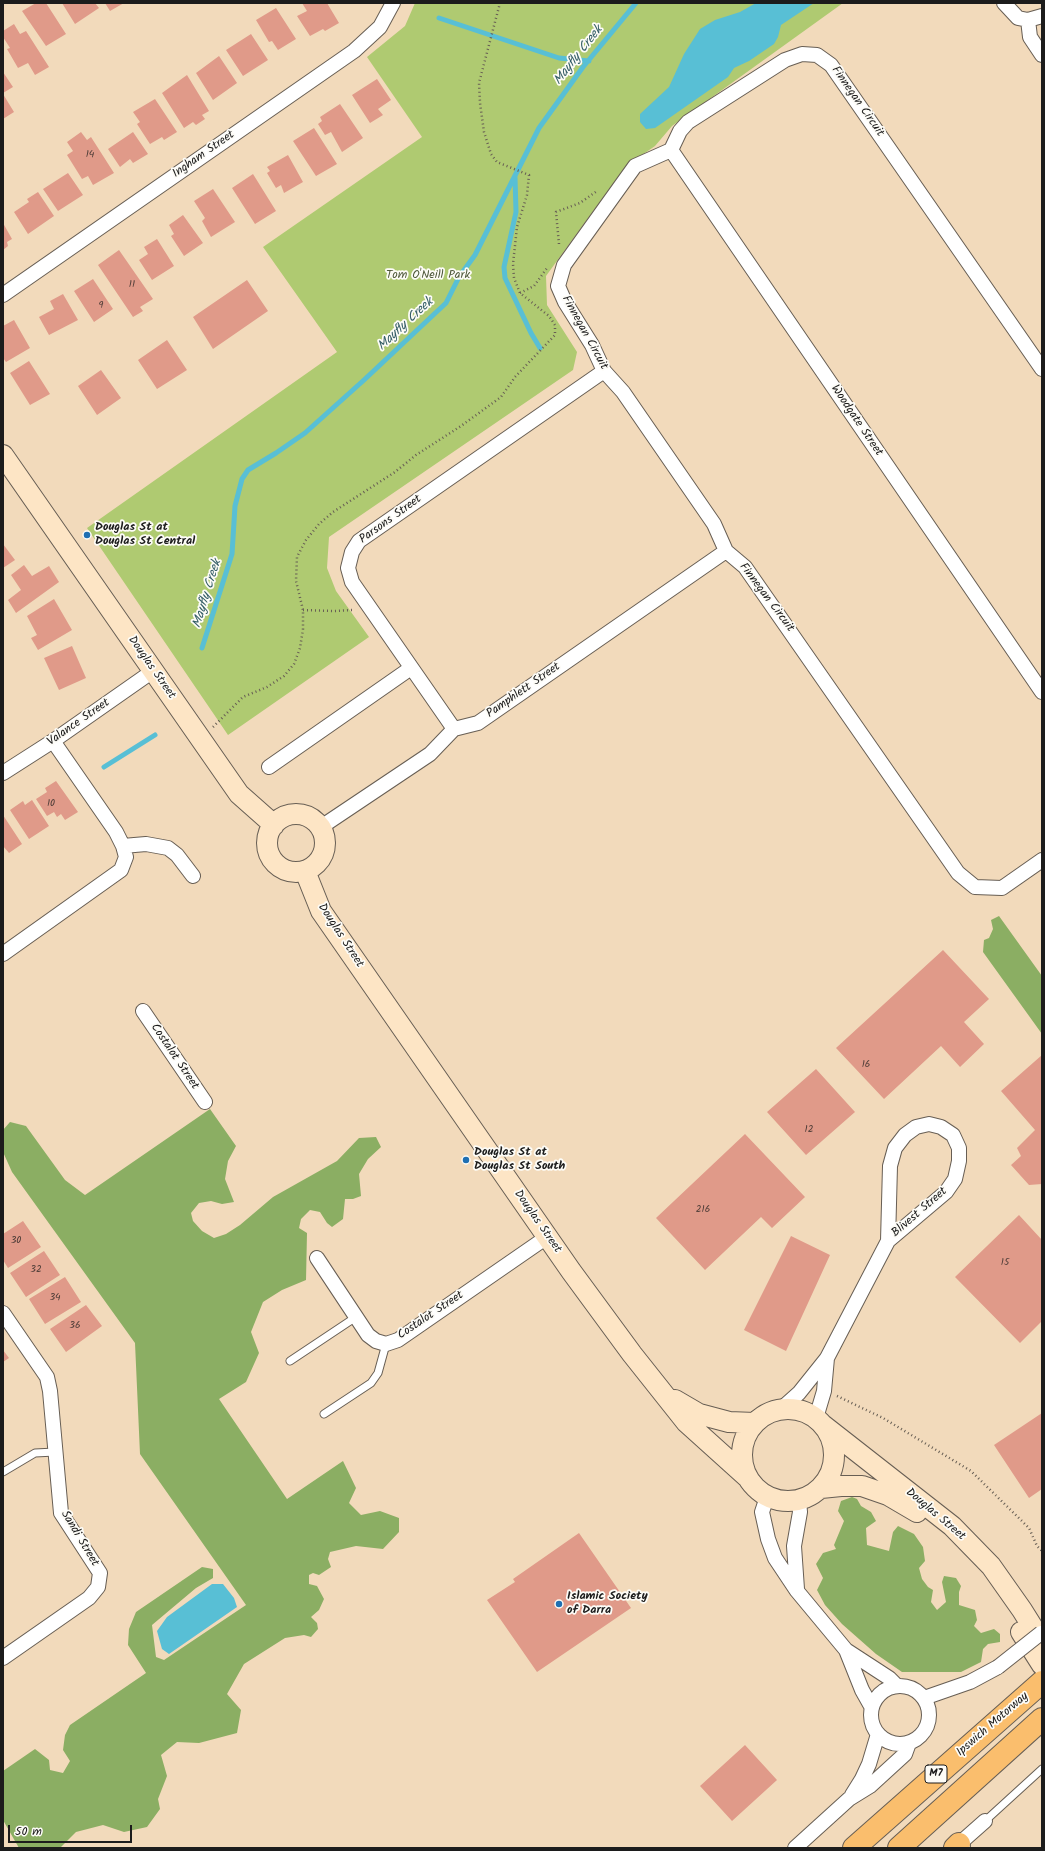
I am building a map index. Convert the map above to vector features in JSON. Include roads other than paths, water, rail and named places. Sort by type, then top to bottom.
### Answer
[{"type":"highway","name":"Ipswich Motorway","points":[[854,1848],[1042,1682]]},
{"type":"highway","name":"M7","points":[[899,1848],[1039,1722]]},
{"type":"main road","name":"Douglas Street","points":[[3,455],[239,794],[274,825]]},
{"type":"main road","points":[[298,814],[314,819],[321,827],[326,840],[324,853],[316,864],[305,871],[297,872],[283,869],[272,859],[267,845],[268,838],[274,825],[282,817],[298,814]]},
{"type":"main road","name":"Douglas Street","points":[[305,871],[321,911],[547,1237],[632,1354],[686,1422],[747,1477]]},
{"type":"main road","name":"Douglas Street","points":[[663,1393],[699,1414],[730,1422],[755,1423]]},
{"type":"main road","points":[[792,1409],[805,1412],[820,1421],[830,1434],[834,1445],[835,1457],[833,1468],[828,1479],[821,1488],[811,1496],[799,1500],[783,1502],[767,1497],[755,1488],[747,1477],[742,1463],[742,1448],[747,1434],[755,1423],[767,1414],[780,1410],[792,1409]]},
{"type":"main road","name":"Douglas Street","points":[[820,1421],[952,1526],[991,1566],[1022,1610],[1042,1635]]},
{"type":"main road","name":"Douglas Street","points":[[821,1488],[862,1486],[888,1495],[912,1508],[944,1533],[982,1572],[1042,1665]]},
{"type":"street","name":"Ingham Street","points":[[3,295],[354,51],[380,27],[393,3]]},
{"type":"street","points":[[1004,3],[1013,15],[1022,20],[1042,16]]},
{"type":"street","points":[[1028,20],[1030,37],[1042,56]]},
{"type":"street","name":"Finnegan Circuit","points":[[1042,369],[832,65],[817,55],[802,54],[785,60],[688,122],[680,131],[671,150],[636,166],[564,265],[558,286],[564,302],[592,345],[604,371],[623,392],[714,524],[726,551],[746,567],[958,873],[975,887],[1002,888],[1042,860]]},
{"type":"street","name":"Woodgate Street","points":[[671,150],[1042,692]]},
{"type":"street","name":"Parsons Street","points":[[454,729],[352,582],[348,568],[352,552],[359,541],[604,371]]},
{"type":"street","name":"Pamphlett Street","points":[[454,729],[478,723],[726,551]]},
{"type":"street","points":[[269,767],[411,668]]},
{"type":"street","name":"Valance Street","points":[[3,773],[53,741],[153,671]]},
{"type":"street","points":[[321,827],[430,754],[454,729]]},
{"type":"street","points":[[3,954],[121,870],[126,858],[123,846],[116,832],[53,741]]},
{"type":"street","points":[[123,846],[146,844],[168,848],[178,855],[193,876]]},
{"type":"street","name":"Costalot Street","points":[[142,1011],[205,1102]]},
{"type":"street","name":"Blivest Street","points":[[780,1410],[799,1393],[827,1358],[888,1241],[946,1192],[955,1179],[959,1161],[958,1148],[953,1135],[941,1127],[929,1124],[916,1127],[905,1135],[895,1148],[890,1166],[888,1241]]},
{"type":"street","name":"Costalot Street","points":[[317,1258],[368,1335],[376,1341],[386,1344],[398,1340],[547,1237]]},
{"type":"street","name":"Sandi Street","points":[[3,1313],[47,1377],[50,1391],[61,1513],[100,1573],[98,1588],[89,1598],[3,1658]]},
{"type":"street","name":"Blivest Street","points":[[820,1421],[827,1358]]},
{"type":"street","points":[[767,1497],[762,1512],[768,1539],[775,1558],[797,1591],[846,1650],[889,1678],[897,1686]]},
{"type":"street","points":[[797,1591],[794,1546],[800,1512],[799,1500]]},
{"type":"street","points":[[924,1698],[970,1682],[998,1667],[1042,1635]]},
{"type":"street","points":[[846,1650],[862,1690],[872,1706]]},
{"type":"street","points":[[897,1686],[912,1688],[924,1698],[928,1711],[927,1724],[923,1732],[917,1738],[900,1744],[884,1740],[872,1726],[870,1716],[875,1698],[888,1688],[897,1686]]},
{"type":"street","points":[[795,1848],[849,1798],[862,1779],[869,1764],[878,1734]]},
{"type":"street","points":[[849,1798],[870,1786],[905,1754],[909,1742]]},
{"type":"street","points":[[959,1847],[985,1821]]},
{"type":"lane","points":[[290,1361],[356,1317]]},
{"type":"lane","points":[[324,1414],[371,1382],[378,1373],[386,1344]]},
{"type":"lane","points":[[3,1472],[35,1453],[55,1452]]},
{"type":"lane","points":[[985,1821],[1042,1769]]},
{"type":"water","points":[[756,3],[814,3],[781,25],[778,37],[774,44],[749,61],[734,68],[728,77],[655,128],[646,129],[640,122],[640,114],[669,87],[684,54],[700,29],[715,20],[740,12]]},
{"type":"water","points":[[212,1584],[223,1584],[234,1598],[237,1607],[169,1654],[162,1649],[157,1631],[167,1617]]},
{"type":"waterway","name":"Mayfly Creek","points":[[202,648],[232,554],[235,506],[242,479],[248,470],[305,433],[446,303],[459,277],[475,255],[539,128],[583,67],[636,3]]},
{"type":"waterway","points":[[439,18],[559,58],[589,61]]},
{"type":"waterway","points":[[515,177],[516,212],[504,267],[505,278],[531,333],[540,348]]},
{"type":"waterway","points":[[104,767],[155,735]]},
{"type":"place","name":"Douglas St at Douglas St Central","points":[[87,535]]},
{"type":"place","name":"Douglas St at Douglas St South","points":[[466,1160]]},
{"type":"place","name":"Islamic Society of Darra","points":[[559,1604]]},
{"type":"park label","name":"Tom O'Neill Park","points":[[428,276]]}]
